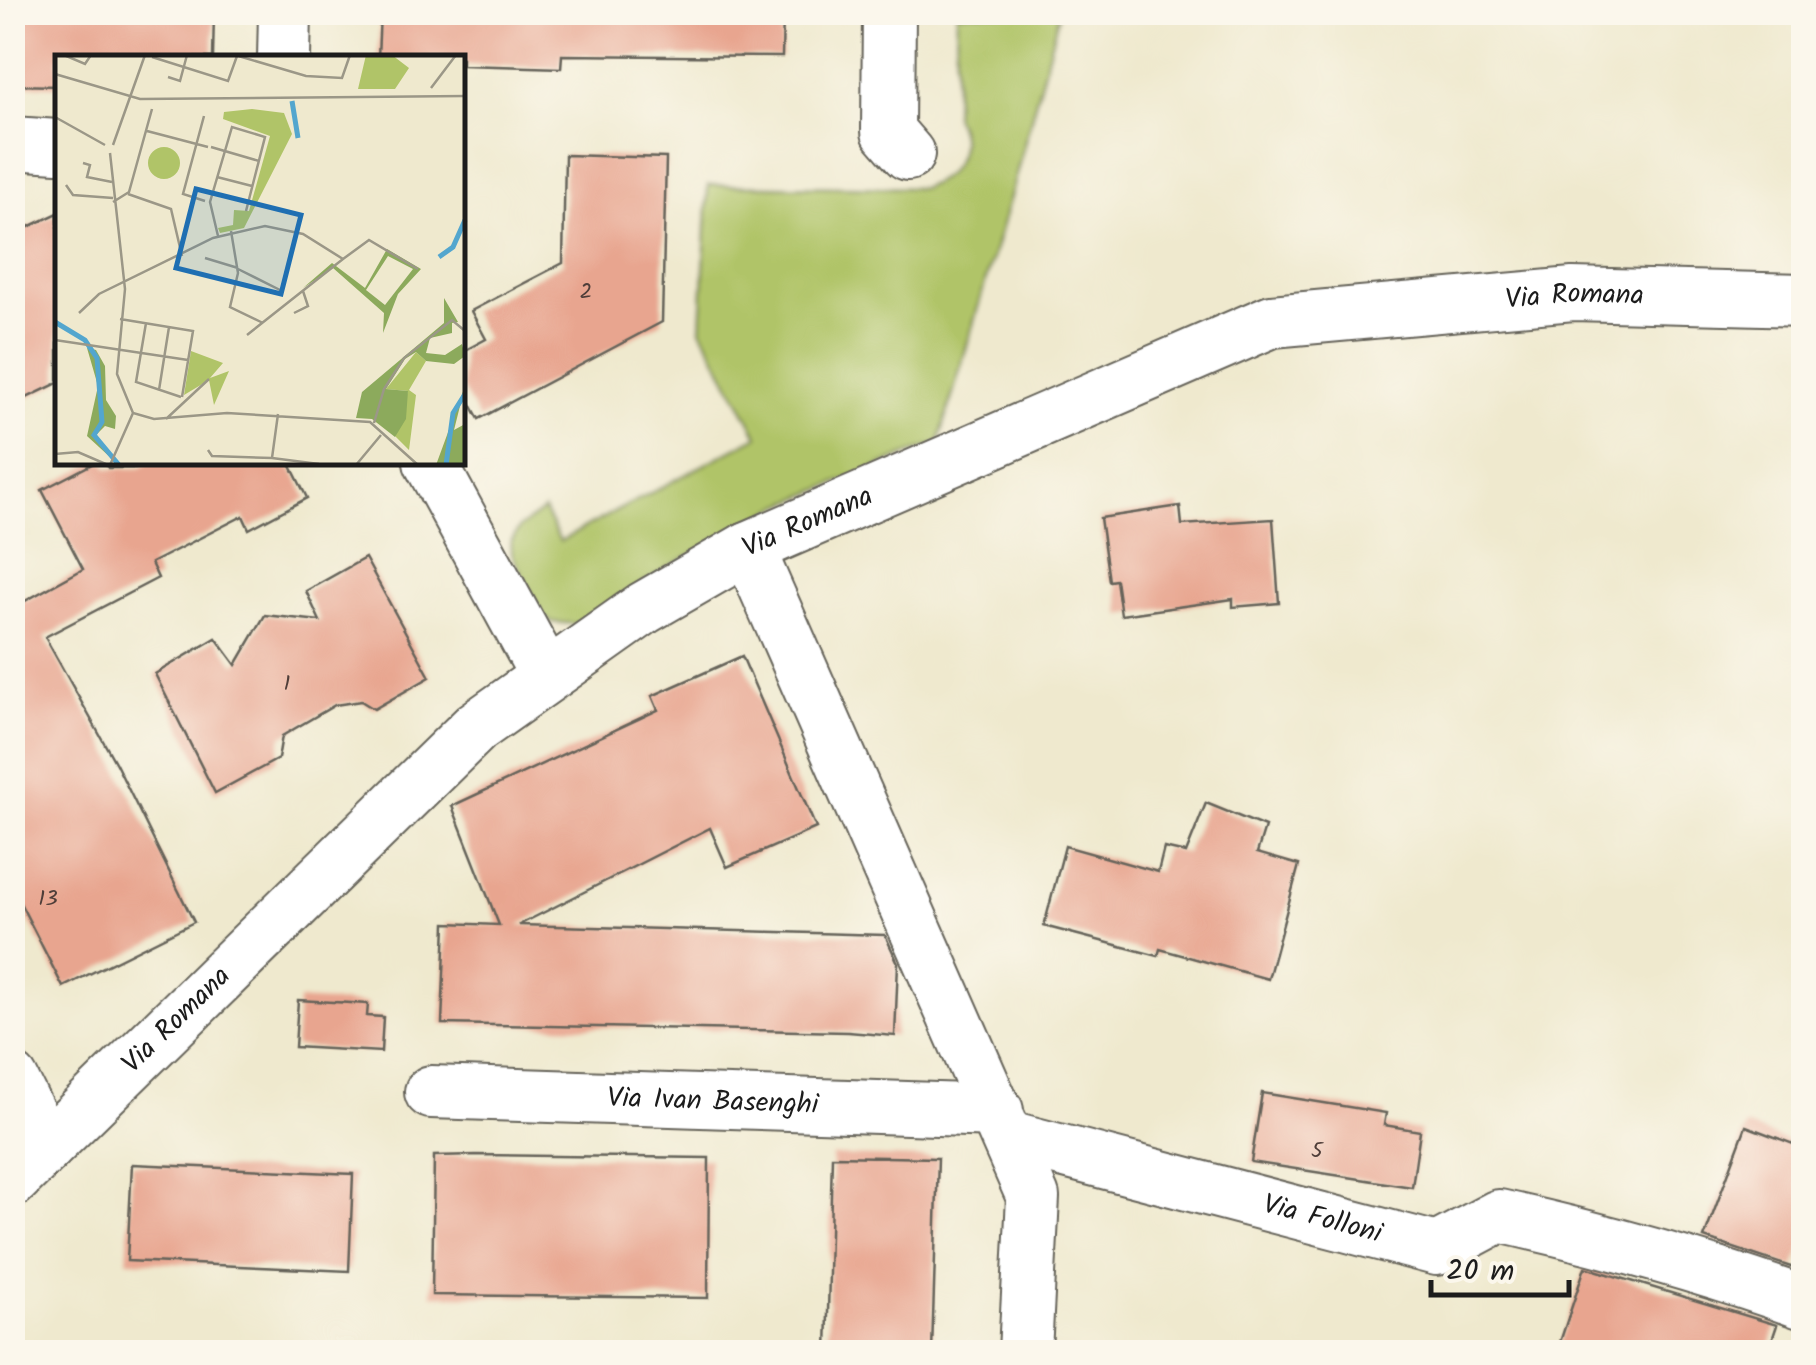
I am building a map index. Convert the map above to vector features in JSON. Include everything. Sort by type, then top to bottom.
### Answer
[{"type":"street","points":[[284,55],[285,12]]},
{"type":"street","points":[[889,12],[888,131],[908,154]]},
{"type":"street","points":[[12,143],[55,146]]},
{"type":"street","name":"Via Romana","points":[[29,1164],[448,752],[546,675],[644,608],[748,548],[1272,321],[1572,294],[1804,300]]},
{"type":"street","points":[[432,465],[546,675]]},
{"type":"street","points":[[748,548],[1033,1197],[1025,1352]]},
{"type":"street","points":[[12,1080],[29,1164]]},
{"type":"street","name":"Via Ivan Basenghi","points":[[431,1092],[1002,1124]]},
{"type":"street","name":"Via Folloni","points":[[1002,1124],[1437,1249],[1499,1216],[1716,1271],[1804,1303]]},
{"type":"green space","points":[[957,13],[1059,13],[939,442],[782,505],[670,566],[576,624],[551,622],[542,615],[512,554],[511,542],[520,527],[544,510],[560,541],[758,436],[701,329],[708,185],[921,188],[943,177],[957,160],[961,139],[954,116]]},
{"type":"building","points":[[12,12],[214,12],[213,55],[55,55],[55,86],[12,85]]},
{"type":"building","points":[[380,12],[783,12],[782,57],[562,55],[561,68],[465,65],[465,55],[378,55]]},
{"type":"building","points":[[565,155],[666,158],[662,322],[479,419],[465,393],[465,350],[486,339],[471,311],[563,263]]},
{"type":"building","points":[[55,214],[55,384],[12,405],[12,235]]},
{"type":"building","points":[[90,465],[139,468],[290,465],[307,498],[249,529],[243,516],[151,563],[158,578],[45,637],[116,764],[194,922],[63,987],[12,887],[12,579],[25,601],[83,569],[42,490]]},
{"type":"building","points":[[1180,506],[1182,525],[1273,519],[1279,603],[1233,607],[1233,599],[1121,615],[1116,580],[1109,581],[1100,518]]},
{"type":"building","points":[[365,558],[430,677],[374,709],[361,701],[335,705],[282,736],[278,759],[215,793],[155,674],[216,638],[236,665],[265,615],[320,621],[306,591]]},
{"type":"building","points":[[742,656],[816,828],[727,867],[710,828],[519,925],[885,935],[898,963],[895,1036],[442,1024],[446,923],[499,925],[452,806],[658,710],[652,696]]},
{"type":"building","points":[[1206,803],[1265,827],[1257,853],[1299,865],[1268,979],[1160,949],[1158,956],[1044,926],[1065,846],[1158,872],[1164,848],[1186,853]]},
{"type":"building","points":[[298,1000],[368,1004],[367,1016],[383,1017],[381,1052],[295,1047]]},
{"type":"building","points":[[1262,1093],[1386,1113],[1384,1125],[1420,1131],[1412,1187],[1251,1162]]},
{"type":"building","points":[[1746,1126],[1804,1148],[1804,1242],[1794,1268],[1704,1238]]},
{"type":"building","points":[[434,1156],[709,1158],[708,1298],[432,1295]]},
{"type":"building","points":[[832,1156],[938,1158],[932,1352],[827,1352]]},
{"type":"building","points":[[132,1164],[353,1174],[349,1271],[127,1261]]},
{"type":"building","points":[[1585,1267],[1777,1325],[1768,1352],[1581,1352],[1559,1345]]}]
